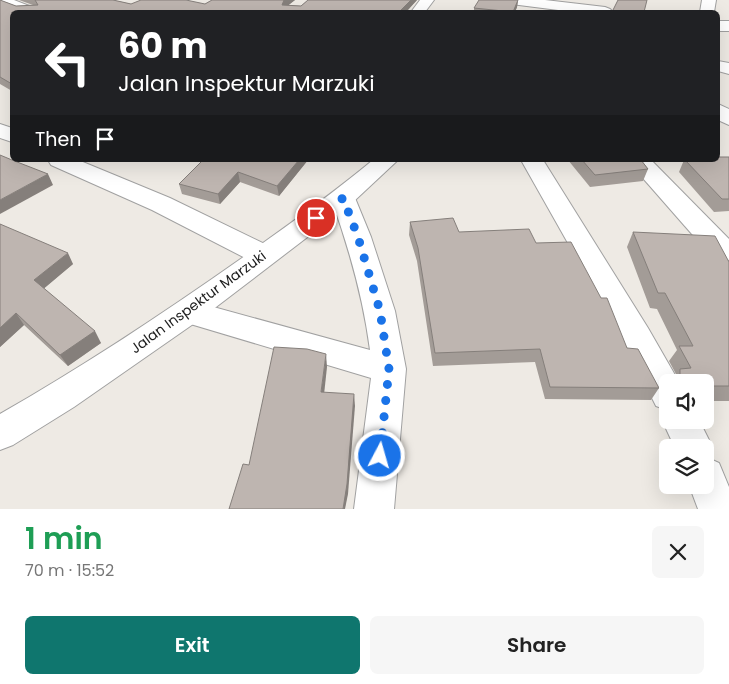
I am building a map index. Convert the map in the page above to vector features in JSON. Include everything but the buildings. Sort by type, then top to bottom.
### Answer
[{"type":"street","points":[[2,0],[27,10]]},
{"type":"street","points":[[511,0],[589,10]]},
{"type":"street","points":[[65,162],[161,204],[263,255]]},
{"type":"street","name":"Jalan Inspektur Marzuki","points":[[0,433],[70,390],[188,312],[343,198],[386,162]]},
{"type":"street","points":[[533,162],[637,337],[659,378]]},
{"type":"street","points":[[640,162],[715,243],[729,251]]},
{"type":"street","points":[[343,198],[358,237],[380,311],[389,369],[374,509]]},
{"type":"street","points":[[188,312],[389,369]]},
{"type":"street","points":[[712,494],[718,509]]},
{"type":"route","points":[[316,218],[343,198],[358,237],[380,311],[389,369],[380,456]]}]
